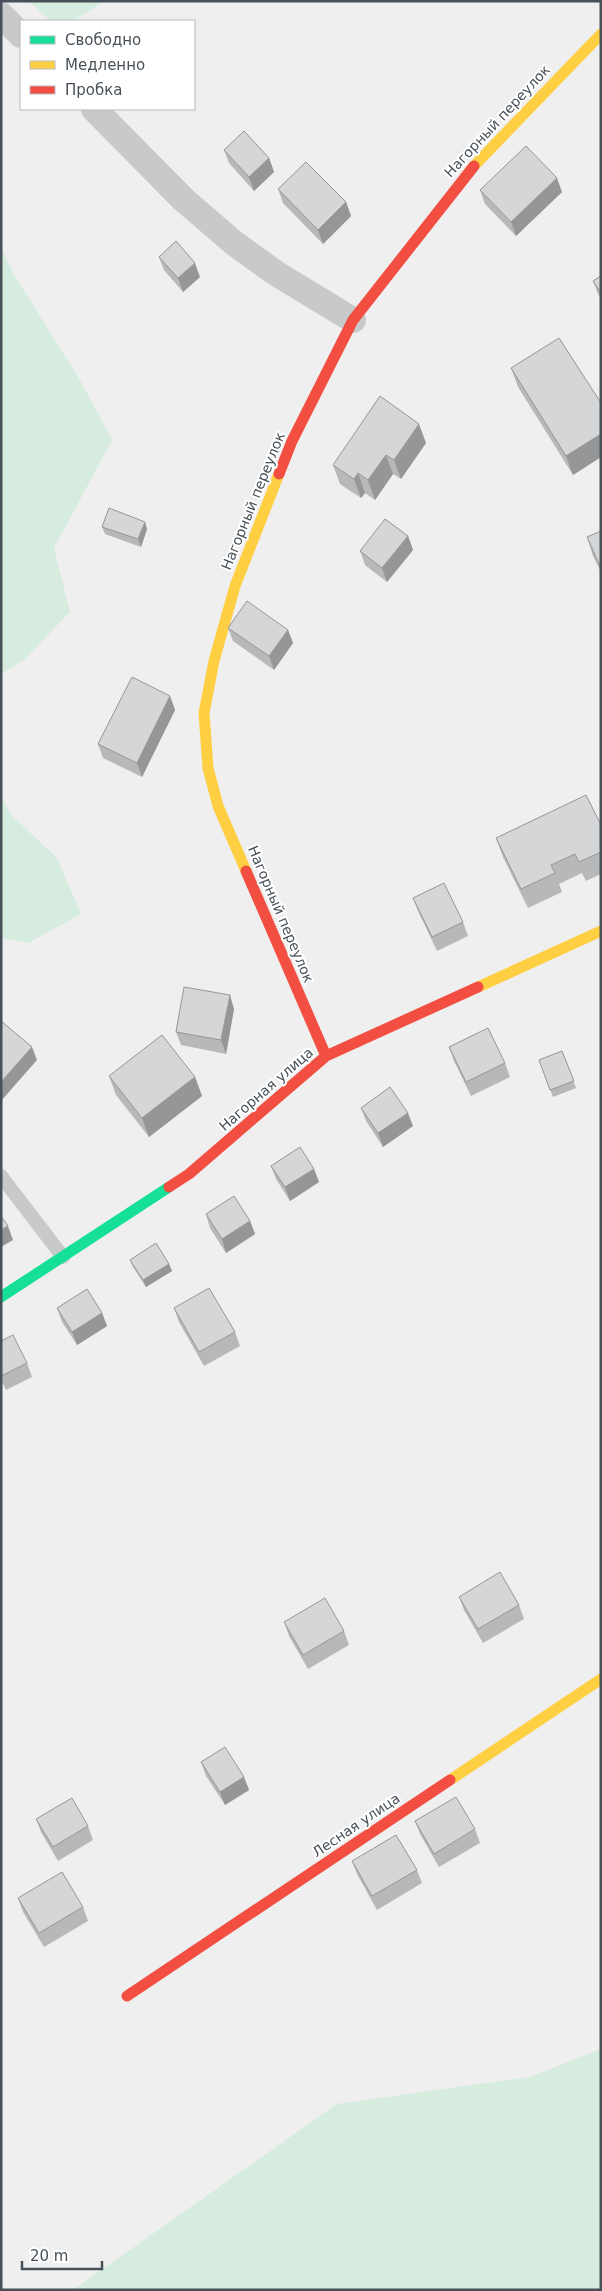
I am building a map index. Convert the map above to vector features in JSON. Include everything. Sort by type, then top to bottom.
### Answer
[{"type":"street","points":[[1,15],[20,34]]},
{"type":"street","name":"Нагорный переулок","points":[[326,1056],[218,806],[208,768],[204,713],[214,661],[234,586],[292,441],[353,320],[466,174],[601,34]]},
{"type":"street","points":[[95,110],[184,200],[234,243],[277,274],[353,320]]},
{"type":"street","name":"Нагорная улица","points":[[1,1297],[189,1174],[326,1056],[601,931]]},
{"type":"street","name":"Лесная улица","points":[[127,1996],[601,1679]]},
{"type":"lane","points":[[1,1176],[63,1257]]},
{"type":"green space","points":[[28,1],[105,1],[75,20],[50,20]]},
{"type":"green space","points":[[1,247],[13,273],[81,382],[112,440],[54,548],[70,612],[25,659],[1,674]]},
{"type":"green space","points":[[1,796],[12,816],[57,858],[81,914],[28,943],[1,938]]},
{"type":"green space","points":[[601,2049],[601,2290],[73,2290],[337,2104],[530,2077]]},
{"type":"building","points":[[244,131],[269,158],[249,177],[224,150]]},
{"type":"building","points":[[526,146],[557,178],[511,222],[480,190]]},
{"type":"building","points":[[306,162],[346,202],[318,230],[278,189]]},
{"type":"building","points":[[176,241],[195,263],[178,278],[159,257]]},
{"type":"building","points":[[601,276],[601,293],[593,281]]},
{"type":"building","points":[[559,338],[601,403],[601,434],[566,456],[511,368]]},
{"type":"building","points":[[380,396],[419,424],[394,460],[386,455],[368,480],[358,473],[354,479],[333,465]]},
{"type":"building","points":[[109,508],[145,522],[138,539],[102,527]]},
{"type":"building","points":[[385,519],[408,536],[382,568],[360,551]]},
{"type":"building","points":[[601,531],[601,568],[587,537]]},
{"type":"building","points":[[247,601],[288,630],[269,656],[228,628]]},
{"type":"building","points":[[132,677],[170,696],[137,763],[98,744]]},
{"type":"building","points":[[586,795],[601,825],[601,852],[579,862],[575,854],[551,865],[555,873],[521,889],[496,838]]},
{"type":"building","points":[[444,883],[463,922],[432,937],[413,898]]},
{"type":"building","points":[[184,987],[230,995],[221,1040],[176,1032]]},
{"type":"building","points":[[1,1021],[32,1047],[1,1082]]},
{"type":"building","points":[[488,1028],[505,1063],[466,1082],[449,1047]]},
{"type":"building","points":[[162,1035],[195,1077],[142,1118],[109,1076]]},
{"type":"building","points":[[562,1051],[574,1081],[550,1090],[539,1060]]},
{"type":"building","points":[[390,1087],[408,1113],[378,1133],[361,1108]]},
{"type":"building","points":[[300,1147],[314,1169],[285,1187],[271,1166]]},
{"type":"building","points":[[234,1196],[250,1221],[222,1239],[206,1214]]},
{"type":"building","points":[[1,1216],[8,1226],[1,1230]]},
{"type":"building","points":[[156,1243],[169,1264],[143,1280],[130,1260]]},
{"type":"building","points":[[209,1288],[235,1332],[199,1352],[174,1308]]},
{"type":"building","points":[[87,1289],[102,1313],[72,1332],[57,1308]]},
{"type":"building","points":[[13,1335],[27,1363],[1,1376],[1,1341]]},
{"type":"building","points":[[500,1572],[519,1605],[478,1629],[459,1597]]},
{"type":"building","points":[[325,1598],[344,1631],[303,1655],[284,1622]]},
{"type":"building","points":[[225,1747],[244,1777],[220,1792],[201,1762]]},
{"type":"building","points":[[456,1797],[475,1829],[434,1854],[415,1821]]},
{"type":"building","points":[[72,1798],[88,1826],[53,1847],[36,1819]]},
{"type":"building","points":[[396,1835],[417,1870],[372,1896],[352,1861]]},
{"type":"building","points":[[62,1872],[83,1907],[39,1933],[18,1898]]},
{"type":"traffic: fast","points":[[1,1297],[169,1187]]},
{"type":"traffic: slow","points":[[474,166],[601,34]]},
{"type":"traffic: slow","points":[[246,871],[218,806],[208,768],[204,713],[214,661],[235,586],[279,474]]},
{"type":"traffic: slow","points":[[478,987],[601,931]]},
{"type":"traffic: slow","points":[[450,1780],[601,1679]]},
{"type":"traffic: jam","points":[[279,474],[292,441],[353,320],[474,166]]},
{"type":"traffic: jam","points":[[246,871],[326,1056]]},
{"type":"traffic: jam","points":[[169,1187],[189,1174],[326,1056],[478,987]]},
{"type":"traffic: jam","points":[[127,1996],[450,1780]]}]
